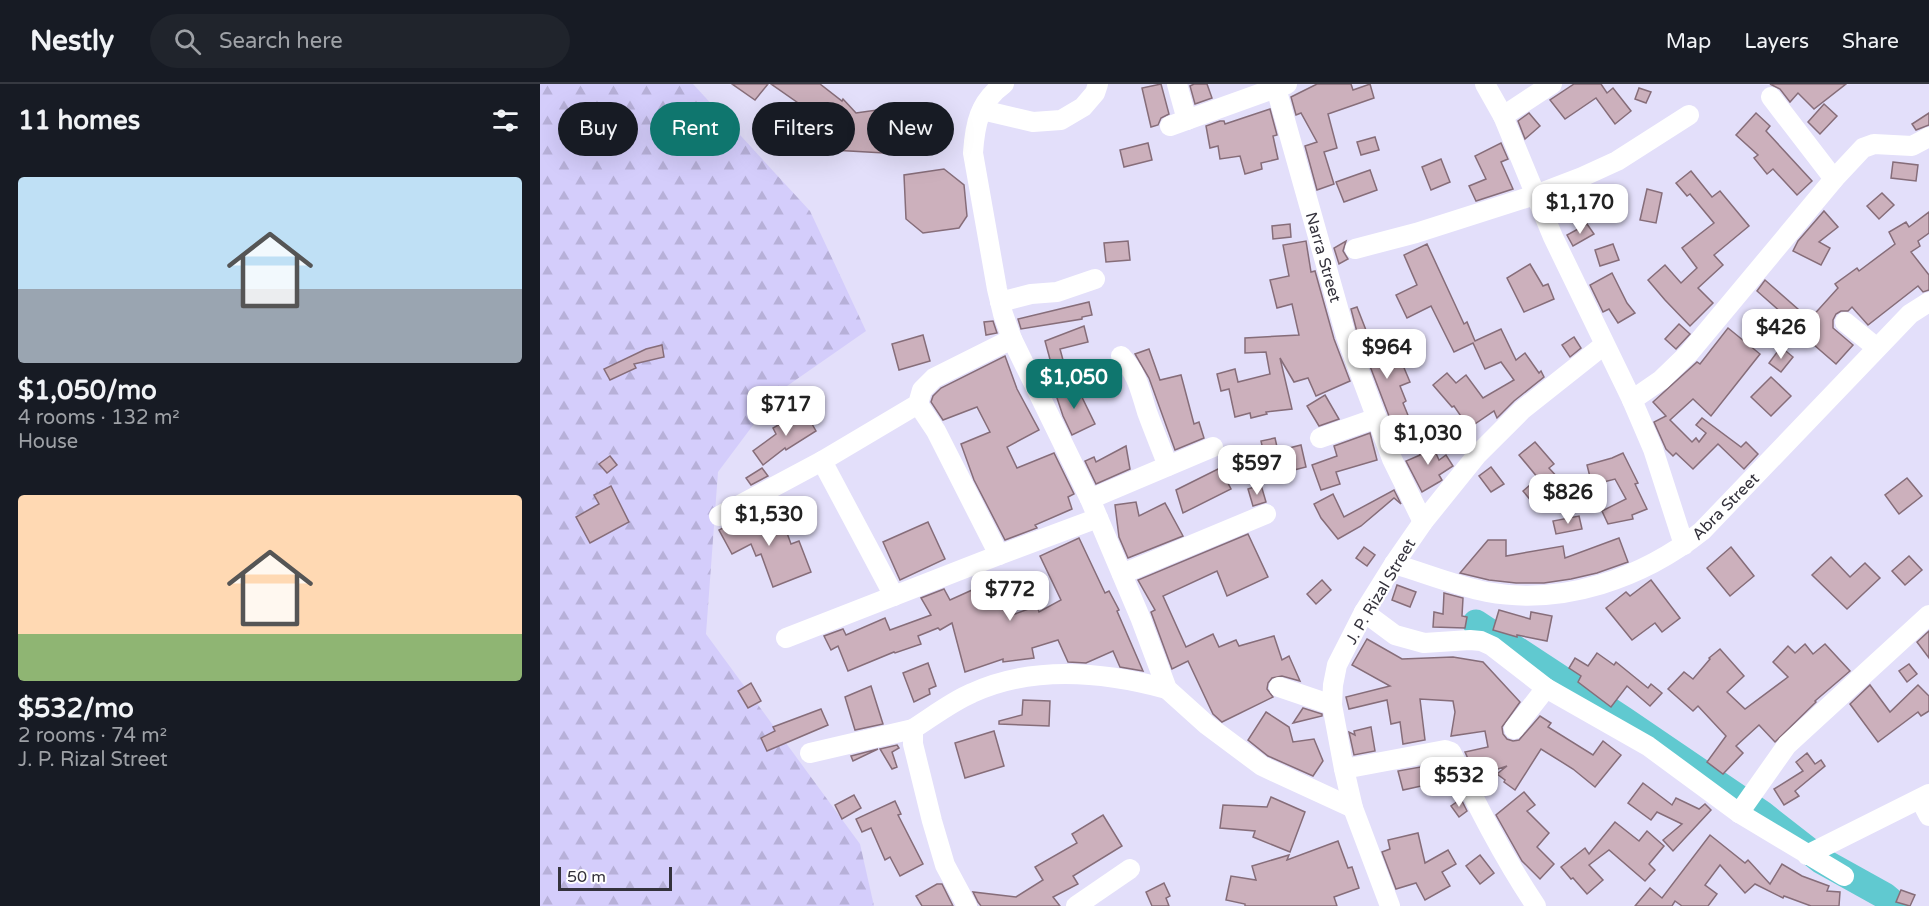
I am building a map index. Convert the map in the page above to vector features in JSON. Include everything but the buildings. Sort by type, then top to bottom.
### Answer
[{"type":"street","points":[[1004,84],[990,94],[982,110],[975,130],[973,153],[1000,302],[1012,339],[1090,499],[1167,689]]},
{"type":"street","points":[[982,110],[1033,122],[1061,120],[1083,107],[1095,93],[1098,84]]},
{"type":"street","points":[[1177,84],[1178,123],[1282,86]]},
{"type":"street","points":[[1485,84],[1503,116],[1553,237],[1632,400],[1653,449],[1684,545]]},
{"type":"street","points":[[1503,116],[1552,84]]},
{"type":"street","name":"Narra Street","points":[[1282,86],[1346,336],[1392,459],[1423,522]]},
{"type":"street","points":[[1771,97],[1834,179]]},
{"type":"street","points":[[1355,249],[1416,233],[1535,195],[1582,177],[1617,161],[1689,115]]},
{"type":"street","points":[[1632,400],[1661,380],[1689,353],[1834,179],[1863,148],[1869,145],[1912,146],[1929,137]]},
{"type":"street","points":[[1000,302],[1031,294],[1057,292],[1095,279]]},
{"type":"street","name":"Abra Street","points":[[1394,564],[1486,592],[1522,596],[1554,594],[1629,576],[1684,545],[1714,518],[1910,314],[1929,302]]},
{"type":"street","points":[[1845,322],[1877,348]]},
{"type":"street","points":[[719,516],[822,461],[918,404],[922,390],[934,378],[1012,339]]},
{"type":"street","name":"J. P. Rizal Street","points":[[1390,906],[1353,808],[1344,769],[1332,705],[1337,665],[1364,612],[1394,564],[1423,522],[1477,455],[1522,410],[1604,345]]},
{"type":"street","points":[[1121,356],[1132,368],[1139,382],[1144,402],[1168,466]]},
{"type":"street","points":[[918,404],[936,431],[999,555]]},
{"type":"street","points":[[1320,438],[1377,418]]},
{"type":"street","points":[[1090,499],[1213,447]]},
{"type":"street","points":[[822,461],[894,596]]},
{"type":"street","points":[[1122,574],[1266,514]]},
{"type":"street","points":[[786,638],[1098,518]]},
{"type":"street","points":[[1364,612],[1395,635],[1424,643],[1481,641],[1492,646],[1545,688],[1648,746],[1807,855],[1844,876]]},
{"type":"street","points":[[1741,810],[1792,740],[1929,615]]},
{"type":"street","points":[[810,753],[913,729],[972,693],[1019,678],[1043,674],[1108,677],[1136,680],[1167,689],[1207,725],[1262,766],[1353,808]]},
{"type":"street","points":[[1279,687],[1332,705]]},
{"type":"street","points":[[1514,729],[1545,688]]},
{"type":"street","points":[[913,729],[913,744],[945,865],[967,906]]},
{"type":"street","points":[[1344,769],[1445,750],[1451,752],[1480,812],[1519,881],[1536,906]]},
{"type":"street","points":[[1807,855],[1926,803]]},
{"type":"street","points":[[1076,906],[1130,869]]},
{"type":"green space","points":[[540,84],[693,84],[710,102],[650,102],[650,156],[740,156],[740,135],[752,148],[752,156],[759,156],[810,211],[866,331],[777,393],[718,472],[706,634],[860,844],[874,906],[540,906]]},
{"type":"waterway","points":[[1476,623],[1762,814],[1822,861],[1885,896],[1897,906]]}]
